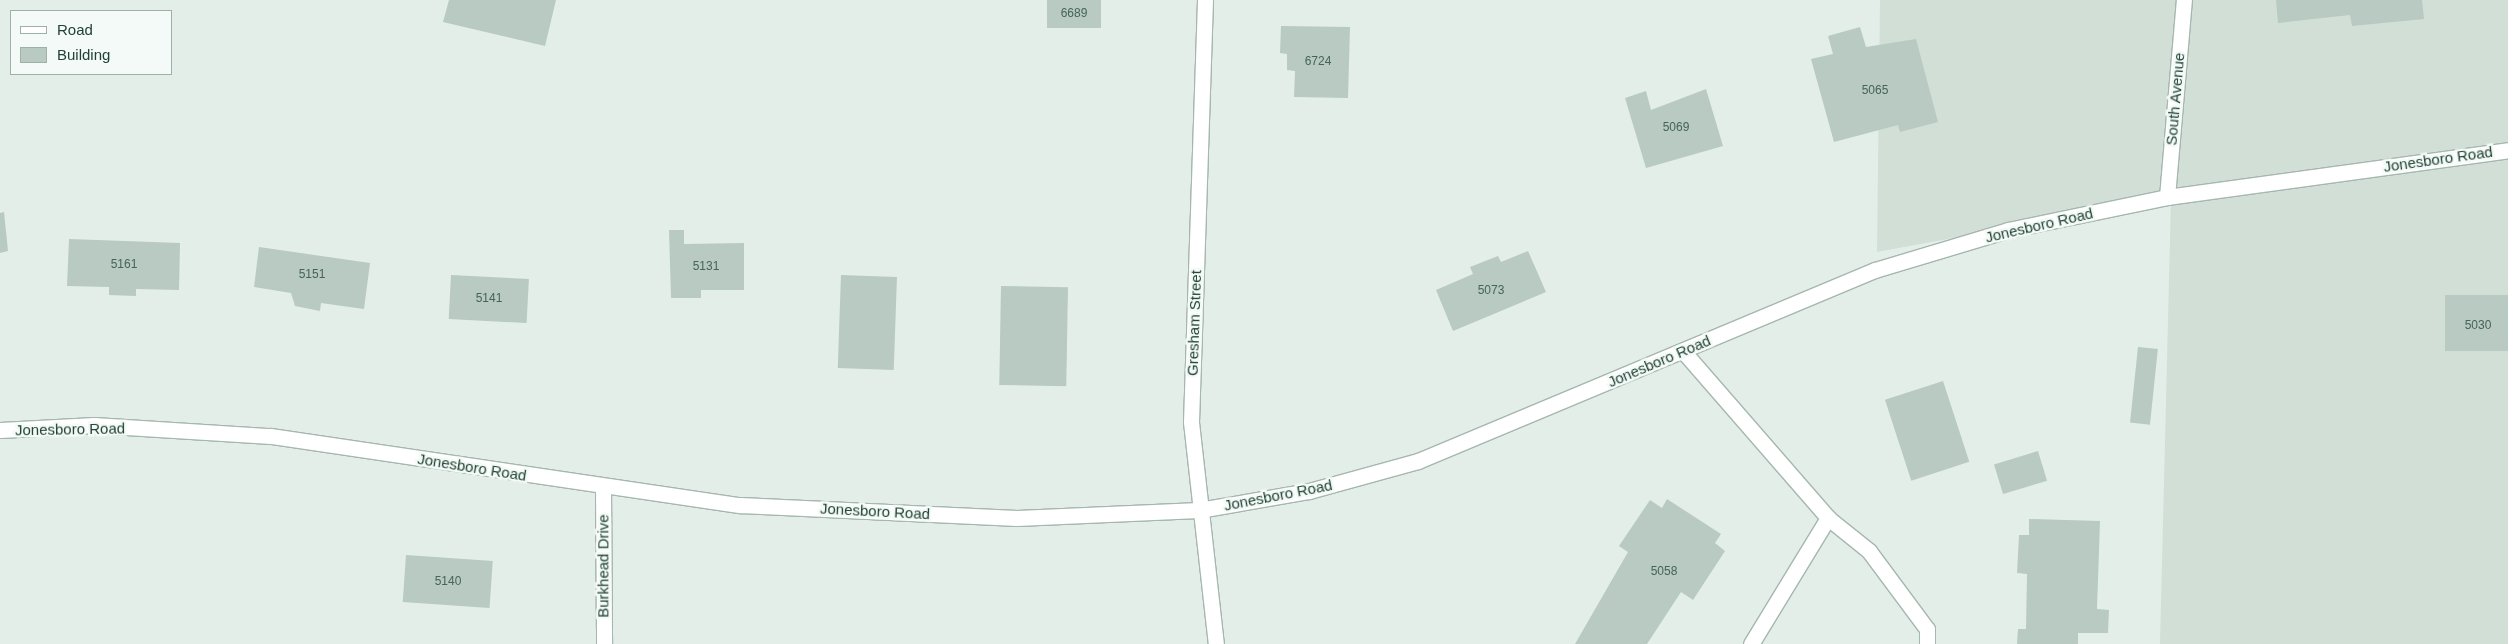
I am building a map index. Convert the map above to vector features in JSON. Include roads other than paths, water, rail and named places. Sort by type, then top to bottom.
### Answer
[{"type":"street","name":"Gresham Street","points":[[1205,0],[1191,422],[1199,510],[1216,644]]},
{"type":"street","name":"South Avenue","points":[[2166,197],[2184,0]]},
{"type":"street","name":"Jonesboro Road","points":[[0,430],[94,425],[271,436],[603,488],[740,504],[1017,518],[1199,510],[1310,491],[1418,461],[1875,270],[2008,230],[2166,197],[2508,150]]},
{"type":"street","points":[[1683,350],[1828,518],[1869,551],[1927,629],[1926,644]]},
{"type":"street","name":"Burkhead Drive","points":[[603,488],[604,644]]},
{"type":"street","points":[[1751,644],[1828,518]]}]
